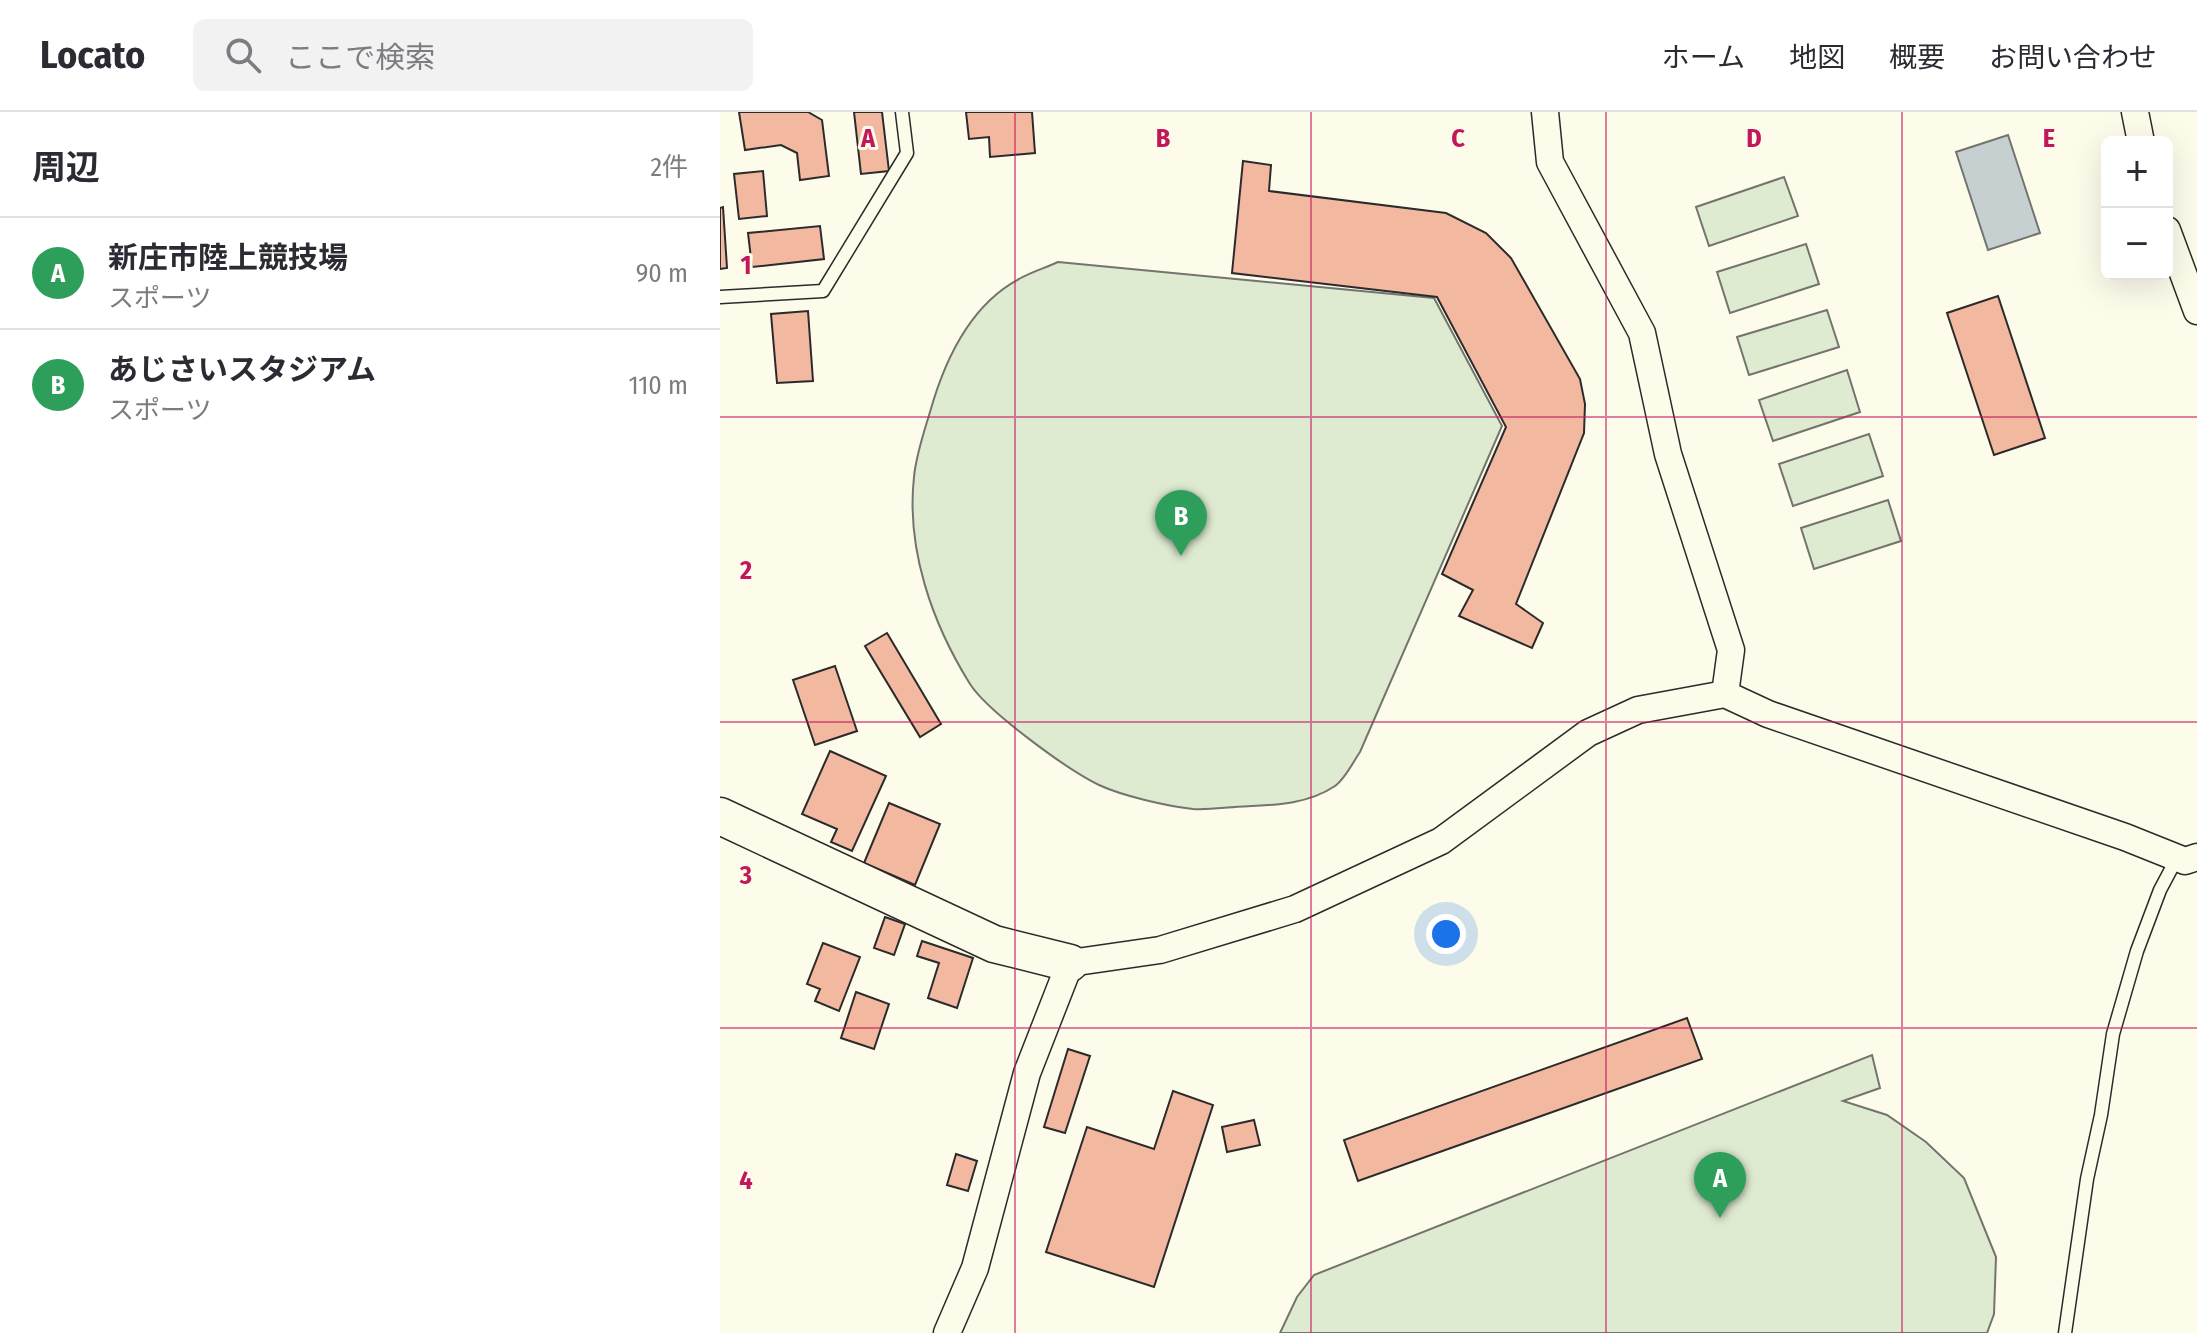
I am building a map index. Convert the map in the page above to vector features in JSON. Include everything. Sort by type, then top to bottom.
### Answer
[{"type":"street","points":[[1545,112],[1550,162],[1642,333],[1668,454],[1731,650],[1725,694]]},
{"type":"street","points":[[2135,112],[2140,136]]},
{"type":"street","points":[[2173,246],[2197,311]]},
{"type":"street","points":[[720,816],[994,944],[1070,963],[1160,950],[1295,909],[1441,841],[1588,733],[1638,710],[1725,694],[1768,714],[2187,857]]},
{"type":"street","points":[[947,1333],[975,1268],[1027,1073],[1070,963]]},
{"type":"lane","points":[[720,297],[823,291],[907,153],[902,112]]},
{"type":"lane","points":[[2065,1333],[2087,1179],[2101,1115],[2113,1034],[2137,951],[2160,890],[2187,857]]},
{"type":"green space","points":[[1784,177],[1798,216],[1709,246],[1696,207]]},
{"type":"green space","points":[[1806,244],[1819,284],[1730,313],[1717,272]]},
{"type":"green space","points":[[1058,262],[1434,298],[1502,426],[1360,752],[1342,779],[1323,793],[1286,803],[1198,809],[1158,803],[1109,789],[1085,778],[1049,754],[993,709],[979,696],[956,661],[933,611],[918,558],[913,504],[918,452],[943,374],[973,319],[1002,290]]},
{"type":"green space","points":[[1827,310],[1839,347],[1749,375],[1737,337]]},
{"type":"green space","points":[[1847,370],[1860,412],[1773,441],[1759,400]]},
{"type":"green space","points":[[1869,434],[1883,476],[1793,506],[1779,464]]},
{"type":"green space","points":[[1888,500],[1901,541],[1814,569],[1801,528]]},
{"type":"green space","points":[[1872,1055],[1880,1088],[1843,1101],[1887,1115],[1926,1142],[1964,1178],[1996,1257],[1994,1314],[1987,1333],[1280,1333],[1297,1297],[1314,1275]]},
{"type":"shaded area","points":[[2008,135],[2040,233],[1988,250],[1956,152]]},
{"type":"building","points":[[739,112],[808,112],[822,120],[829,176],[800,180],[797,153],[781,145],[745,150]]},
{"type":"building","points":[[854,112],[882,112],[889,171],[861,174]]},
{"type":"building","points":[[966,112],[1032,112],[1035,153],[990,157],[989,137],[969,139]]},
{"type":"building","points":[[1243,161],[1271,165],[1269,191],[1446,213],[1486,233],[1511,258],[1580,379],[1585,404],[1584,433],[1516,604],[1543,623],[1532,648],[1459,616],[1473,590],[1442,574],[1506,427],[1437,297],[1232,273]]},
{"type":"building","points":[[763,171],[767,216],[739,219],[734,174]]},
{"type":"building","points":[[723,207],[727,268],[720,269],[720,208]]},
{"type":"building","points":[[820,226],[824,259],[752,267],[748,233]]},
{"type":"building","points":[[1998,296],[2045,438],[1994,455],[1947,313]]},
{"type":"building","points":[[808,311],[813,381],[777,383],[771,314]]},
{"type":"building","points":[[887,633],[941,724],[920,737],[865,646]]},
{"type":"building","points":[[835,666],[857,731],[815,745],[793,680]]},
{"type":"building","points":[[830,751],[886,776],[852,851],[831,842],[837,829],[802,814]]},
{"type":"building","points":[[889,803],[940,824],[915,885],[864,863]]},
{"type":"building","points":[[885,917],[905,924],[894,955],[874,948]]},
{"type":"building","points":[[922,941],[973,958],[957,1008],[928,998],[939,963],[917,956]]},
{"type":"building","points":[[823,943],[860,957],[839,1011],[815,1001],[820,989],[807,984]]},
{"type":"building","points":[[856,992],[889,1004],[874,1049],[841,1038]]},
{"type":"building","points":[[1687,1018],[1702,1059],[1358,1181],[1344,1140]]},
{"type":"building","points":[[1068,1049],[1090,1056],[1065,1133],[1044,1127]]},
{"type":"building","points":[[1173,1091],[1213,1105],[1154,1287],[1046,1252],[1087,1127],[1154,1149]]},
{"type":"building","points":[[1254,1120],[1260,1145],[1227,1152],[1222,1127]]},
{"type":"building","points":[[956,1154],[977,1161],[968,1191],[947,1185]]},
{"type":"place","name":"あじさいスタジアム","points":[[1181,556]]},
{"type":"place","name":"新庄市陸上競技場","points":[[1720,1218]]}]
